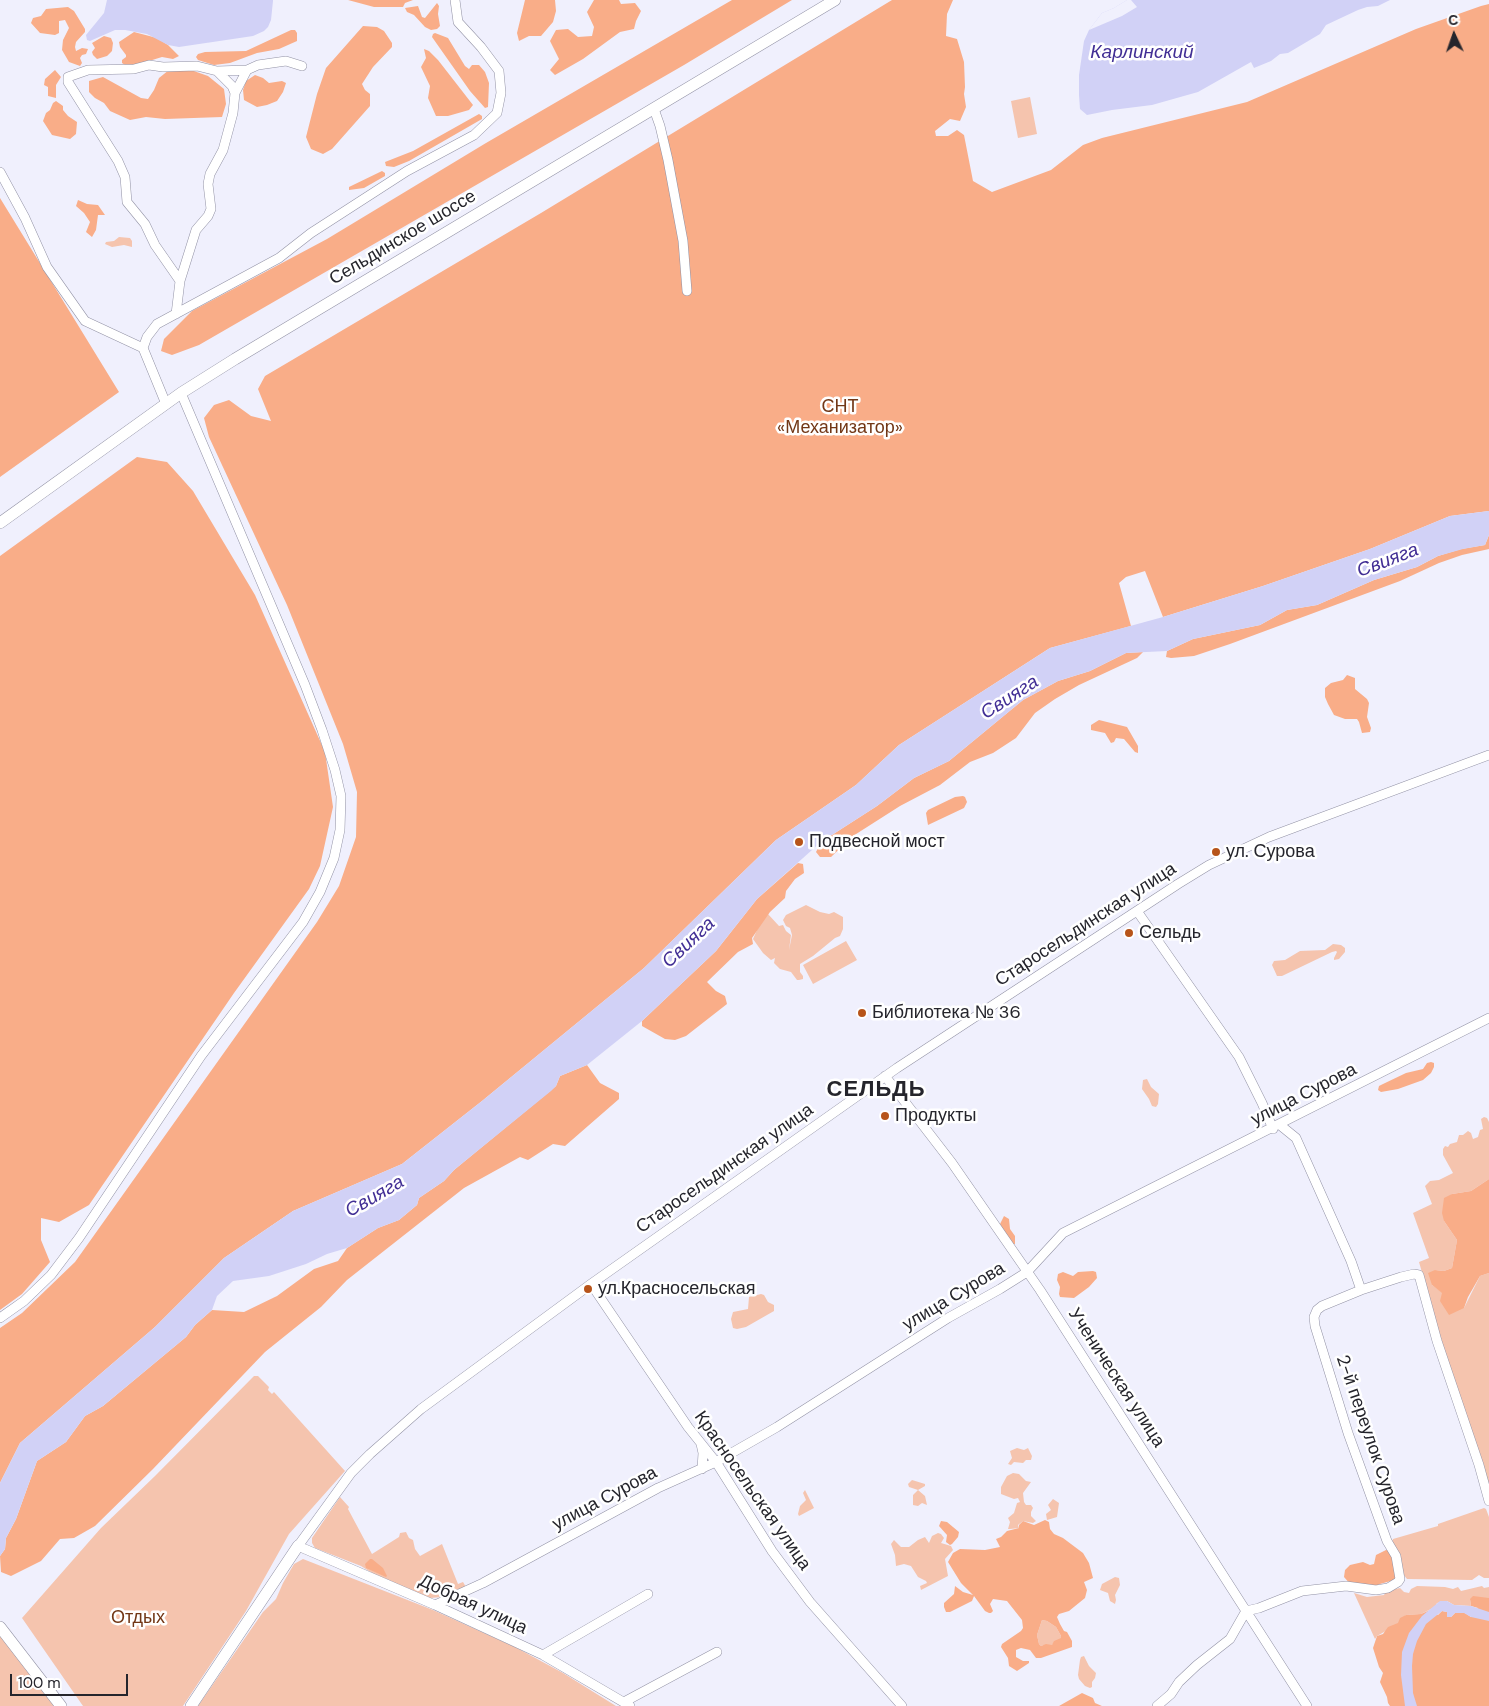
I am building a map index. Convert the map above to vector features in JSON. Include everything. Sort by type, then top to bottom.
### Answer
[{"type":"main road","name":"Сельдинское шоссе","points":[[0,523],[181,393],[235,359],[835,0]]},
{"type":"main road","points":[[192,1706],[298,1546]]},
{"type":"main road","points":[[0,1627],[61,1706]]},
{"type":"street","points":[[166,404],[143,348],[147,337],[157,324],[279,258],[311,233],[407,171],[474,135],[496,113],[501,93],[499,71],[481,47],[458,22],[455,0]]},
{"type":"street","points":[[180,281],[154,245],[145,224],[127,202],[125,177],[118,161],[68,82],[68,77],[88,70],[134,69],[149,65],[163,67],[197,66],[217,71],[247,70],[258,65],[286,61],[302,66]]},
{"type":"street","points":[[176,314],[180,281],[196,230],[208,216],[211,209],[208,184],[210,174],[229,132],[235,93],[247,70]]},
{"type":"street","points":[[217,71],[232,86],[235,93]]},
{"type":"street","points":[[654,109],[668,160],[681,232],[688,292]]},
{"type":"street","points":[[0,172],[25,218],[47,267],[85,321],[143,348]]},
{"type":"street","points":[[0,1318],[24,1300],[51,1275],[79,1238],[201,1056],[302,922],[320,892],[334,858],[340,830],[341,796],[322,730],[305,685],[181,393]]},
{"type":"street","name":"Старосельдинская улица","points":[[298,1546],[348,1477],[370,1454],[421,1409],[591,1284],[885,1076],[1186,879],[1239,850],[1489,755]]},
{"type":"street","points":[[1137,911],[1238,1057],[1277,1127],[1296,1138],[1347,1252],[1361,1290],[1401,1277],[1414,1274],[1419,1275],[1430,1318],[1489,1502]]},
{"type":"street","name":"улица Сурова","points":[[435,1604],[483,1583],[658,1488],[716,1462],[785,1422],[948,1318],[1027,1272],[1063,1233],[1277,1127],[1489,1018]]},
{"type":"street","name":"Ученическая улица","points":[[885,1076],[952,1163],[1027,1272],[1307,1706]]},
{"type":"street","name":"Красносельская улица","points":[[591,1284],[688,1427],[716,1462],[772,1551],[810,1602],[902,1706]]},
{"type":"street","name":"2-й переулок Сурова","points":[[1246,1611],[1302,1591],[1346,1586],[1376,1590],[1388,1588],[1400,1579],[1396,1556],[1388,1544],[1364,1478],[1315,1326],[1314,1317],[1317,1310],[1322,1306],[1361,1290]]},
{"type":"street","points":[[701,1444],[703,1453],[702,1468]]},
{"type":"street","name":"Добрая улица","points":[[298,1546],[435,1604],[543,1655],[627,1704]]},
{"type":"street","points":[[543,1655],[648,1594]]},
{"type":"street","points":[[1156,1706],[1171,1694],[1179,1682],[1197,1665],[1230,1639],[1246,1611]]},
{"type":"street","points":[[627,1704],[716,1652]]},
{"type":"green space","points":[[348,0],[413,0],[405,3],[403,7],[374,7]]},
{"type":"green space","points":[[525,0],[555,0],[556,11],[553,22],[541,36],[529,36],[519,41],[517,33]]},
{"type":"green space","points":[[594,0],[619,0],[621,4],[635,3],[641,11],[634,29],[620,32],[583,59],[555,75],[550,70],[559,59],[550,41],[556,30],[568,29],[578,37],[592,36],[594,27],[587,12]]},
{"type":"green space","points":[[732,0],[792,0],[684,65],[199,345],[172,355],[161,351],[164,339],[192,311],[327,239],[486,143]]},
{"type":"green space","name":"СНТ «Механизатор»","points":[[892,0],[953,0],[947,14],[946,36],[957,39],[964,62],[966,107],[960,121],[950,119],[935,131],[936,136],[948,136],[957,130],[964,135],[973,181],[992,192],[1051,170],[1083,145],[1102,138],[1247,102],[1416,29],[1489,4],[1489,511],[1450,516],[1370,549],[1263,586],[1163,617],[1145,571],[1126,577],[1119,583],[1131,626],[1050,648],[899,745],[856,785],[776,840],[644,968],[402,1164],[293,1211],[224,1258],[155,1327],[20,1443],[0,1483],[0,1328],[22,1313],[75,1262],[317,922],[339,886],[356,837],[357,792],[343,744],[287,605],[209,437],[204,418],[214,405],[229,400],[251,416],[271,421],[258,389],[265,376],[541,213]]},
{"type":"green space","points":[[437,3],[439,6],[440,26],[437,29],[431,30],[425,27],[414,15],[407,12],[405,8],[418,6],[422,17],[425,18]]},
{"type":"green space","points":[[68,7],[74,11],[85,29],[85,32],[76,42],[75,47],[76,51],[82,48],[88,49],[86,54],[80,58],[82,63],[80,66],[69,62],[62,50],[63,40],[69,28],[65,20],[59,21],[59,33],[55,35],[40,33],[31,23],[33,18],[41,16],[46,9]]},
{"type":"green space","points":[[363,26],[377,27],[384,31],[392,43],[392,47],[373,67],[362,84],[370,94],[370,106],[332,149],[323,154],[311,149],[306,137],[317,94],[326,68]]},
{"type":"green space","points":[[291,30],[295,30],[297,33],[297,41],[279,49],[257,53],[230,63],[214,65],[198,60],[196,57],[198,54],[205,52],[246,51]]},
{"type":"green space","points":[[134,32],[157,38],[168,45],[179,56],[173,59],[162,57],[136,65],[125,65],[122,63],[122,60],[126,55],[119,42]]},
{"type":"green space","points":[[435,33],[448,38],[465,66],[469,69],[472,65],[479,65],[485,72],[489,83],[488,107],[485,108],[470,91],[432,37]]},
{"type":"green space","points":[[104,36],[111,38],[113,43],[112,51],[107,56],[97,59],[92,52],[95,48],[92,43]]},
{"type":"green space","points":[[424,49],[429,51],[438,60],[473,105],[469,110],[448,116],[436,116],[428,98],[430,86],[421,67],[426,58]]},
{"type":"green space","points":[[55,70],[61,77],[56,85],[56,98],[48,96],[48,87],[44,85],[45,79]]},
{"type":"green space","points":[[169,70],[191,70],[208,76],[224,89],[226,104],[222,117],[165,119],[146,117],[130,120],[110,111],[104,103],[89,92],[89,81],[103,77],[141,98],[148,99],[159,78]]},
{"type":"green space","points":[[255,75],[269,83],[282,81],[286,83],[277,101],[257,107],[244,100],[243,90],[246,81]]},
{"type":"green space","points":[[1030,97],[1037,134],[1018,138],[1011,101]]},
{"type":"green space","points":[[56,101],[63,106],[63,110],[68,116],[77,122],[76,134],[70,139],[52,135],[43,121],[46,113]]},
{"type":"green space","points":[[479,114],[482,116],[482,119],[409,161],[394,167],[386,166],[385,162],[413,151]]},
{"type":"green space","points":[[382,171],[385,173],[385,176],[364,188],[349,190],[349,187]]},
{"type":"green space","points":[[0,198],[119,392],[0,477]]},
{"type":"green space","points":[[78,200],[87,204],[98,205],[105,215],[98,215],[96,230],[92,237],[86,232],[90,222],[76,206]]},
{"type":"green space","points":[[119,237],[130,238],[132,247],[124,245],[112,247],[105,244]]},
{"type":"green space","points":[[137,457],[167,462],[193,491],[255,595],[325,752],[333,807],[320,866],[309,889],[234,993],[89,1205],[59,1222],[41,1218],[41,1240],[50,1262],[22,1294],[0,1310],[0,556]]},
{"type":"green space","points":[[1489,535],[1489,549],[1462,555],[1439,563],[1400,581],[1230,644],[1194,656],[1166,657],[1167,651],[1193,639],[1260,625],[1287,610],[1317,605],[1374,580],[1417,567],[1438,556],[1461,549],[1485,545]]},
{"type":"green space","points":[[1143,652],[1137,658],[1079,685],[1055,699],[1035,713],[1016,738],[993,753],[970,762],[940,785],[900,806],[853,836],[831,857],[820,857],[816,852],[821,842],[877,806],[914,778],[949,761],[1023,700],[1058,681],[1090,671],[1126,653]]},
{"type":"green space","points":[[1347,675],[1355,678],[1355,689],[1369,703],[1367,717],[1371,728],[1370,732],[1362,733],[1357,719],[1345,719],[1334,715],[1325,697],[1325,688],[1331,683],[1343,680]]},
{"type":"green space","points":[[1099,720],[1127,727],[1138,746],[1138,753],[1124,739],[1116,738],[1111,743],[1105,733],[1091,730],[1091,725]]},
{"type":"green space","points":[[963,796],[967,802],[964,808],[928,825],[926,813],[928,810],[955,797]]},
{"type":"green space","points":[[798,863],[803,864],[804,873],[795,879],[786,891],[785,898],[770,912],[752,938],[753,944],[738,952],[707,982],[716,991],[725,996],[727,1004],[686,1036],[675,1040],[665,1039],[642,1026],[642,1021],[716,951],[757,899]]},
{"type":"green space","points":[[806,905],[820,912],[829,914],[834,912],[843,917],[843,929],[840,936],[800,964],[800,972],[803,979],[797,980],[791,972],[780,969],[774,963],[775,958],[771,960],[763,953],[753,939],[761,921],[768,914],[779,926],[783,925],[791,935],[789,950],[792,935],[790,928],[786,926],[783,920],[786,915]]},
{"type":"green space","points":[[846,941],[857,960],[813,984],[803,965]]},
{"type":"green space","points":[[1333,944],[1341,945],[1345,948],[1345,952],[1339,959],[1334,960],[1337,952],[1332,952],[1282,976],[1277,976],[1272,965],[1274,961],[1285,960],[1300,951],[1325,950]]},
{"type":"green space","points":[[1427,1063],[1434,1063],[1434,1067],[1431,1073],[1423,1080],[1398,1089],[1381,1092],[1378,1090],[1379,1086],[1406,1073],[1423,1069]]},
{"type":"green space","points":[[587,1065],[600,1083],[619,1093],[619,1099],[565,1146],[553,1144],[528,1160],[520,1157],[464,1188],[347,1280],[321,1307],[265,1352],[153,1469],[95,1526],[74,1538],[60,1539],[41,1561],[11,1576],[1,1572],[0,1556],[5,1549],[6,1538],[16,1519],[37,1461],[66,1442],[85,1416],[103,1406],[186,1337],[195,1325],[212,1310],[244,1312],[277,1296],[314,1269],[338,1261],[347,1248],[378,1228],[399,1220],[417,1205],[419,1198],[444,1181],[454,1170],[556,1086],[560,1076]]},
{"type":"green space","points":[[1147,1079],[1151,1087],[1159,1094],[1156,1107],[1152,1106],[1142,1089],[1143,1080]]},
{"type":"green space","points":[[1484,1117],[1489,1122],[1489,1179],[1471,1191],[1452,1194],[1444,1221],[1457,1240],[1452,1268],[1444,1271],[1435,1270],[1432,1285],[1464,1308],[1480,1276],[1489,1273],[1489,1491],[1447,1360],[1419,1262],[1429,1258],[1413,1213],[1432,1204],[1425,1186],[1430,1181],[1439,1180],[1453,1173],[1443,1155],[1445,1146],[1448,1147],[1450,1144],[1457,1142],[1459,1135],[1463,1135],[1468,1131],[1473,1139],[1478,1137],[1480,1130],[1483,1129],[1481,1119]]},
{"type":"green space","points":[[1489,1179],[1489,1273],[1480,1276],[1464,1308],[1449,1315],[1440,1301],[1442,1293],[1432,1285],[1428,1273],[1435,1270],[1444,1271],[1452,1268],[1457,1240],[1444,1221],[1442,1213],[1444,1198],[1452,1194],[1471,1191]]},
{"type":"green space","points":[[1004,1216],[1009,1219],[1010,1229],[1015,1236],[1015,1244],[1012,1244],[1000,1224]]},
{"type":"green space","points":[[1063,1272],[1073,1276],[1078,1272],[1096,1272],[1097,1278],[1089,1287],[1074,1298],[1060,1297],[1060,1287],[1057,1280],[1058,1274]]},
{"type":"green space","points":[[764,1295],[768,1302],[774,1305],[774,1311],[746,1327],[733,1328],[731,1319],[733,1312],[748,1309],[749,1297]]},
{"type":"green space","name":"Отдых","points":[[254,1376],[258,1376],[269,1387],[268,1390],[272,1394],[274,1392],[345,1471],[289,1534],[246,1611],[183,1706],[83,1706],[22,1618],[101,1528]]},
{"type":"green space","points":[[1017,1448],[1024,1450],[1028,1448],[1032,1456],[1031,1460],[1026,1460],[1023,1463],[1014,1462],[1011,1465],[1008,1464],[1012,1458],[1010,1451]]},
{"type":"green space","points":[[1013,1473],[1019,1474],[1026,1481],[1031,1482],[1023,1493],[1024,1502],[1033,1508],[1031,1516],[1036,1521],[1033,1523],[1023,1521],[1018,1525],[1019,1528],[1008,1529],[1010,1522],[1008,1518],[1014,1513],[1017,1503],[1020,1502],[1018,1498],[1014,1499],[1001,1494],[1001,1487],[1007,1476]]},
{"type":"green space","points":[[912,1480],[925,1484],[925,1486],[918,1490],[909,1487],[908,1484]]},
{"type":"green space","points":[[805,1490],[814,1508],[799,1516],[800,1506],[806,1500],[803,1493]]},
{"type":"green space","points":[[918,1490],[925,1496],[927,1505],[922,1503],[918,1506],[913,1505],[913,1495]]},
{"type":"green space","points":[[340,1497],[349,1507],[348,1509],[372,1554],[399,1537],[400,1533],[406,1532],[409,1538],[413,1540],[415,1549],[420,1556],[442,1544],[458,1584],[463,1582],[466,1587],[442,1597],[430,1598],[372,1573],[361,1566],[315,1548],[312,1538]]},
{"type":"green space","points":[[1053,1499],[1059,1503],[1057,1517],[1047,1520],[1046,1514],[1051,1510],[1048,1505]]},
{"type":"green space","points":[[1484,1508],[1489,1517],[1489,1578],[1479,1575],[1472,1580],[1407,1579],[1403,1574],[1398,1551],[1392,1542],[1393,1539],[1438,1526],[1438,1524]]},
{"type":"green space","points":[[1045,1520],[1049,1522],[1050,1529],[1054,1534],[1063,1538],[1083,1553],[1089,1563],[1093,1578],[1084,1582],[1087,1590],[1085,1598],[1069,1611],[1059,1614],[1057,1617],[1072,1641],[1072,1647],[1041,1658],[1036,1658],[1030,1650],[1021,1648],[1016,1650],[1016,1657],[1023,1661],[1029,1661],[1029,1663],[1017,1671],[1009,1666],[1008,1658],[1001,1647],[1002,1644],[1021,1631],[1023,1628],[1022,1620],[1007,1601],[993,1599],[990,1604],[993,1611],[989,1613],[985,1611],[974,1596],[972,1601],[950,1612],[946,1612],[944,1603],[954,1594],[955,1586],[963,1592],[973,1595],[961,1583],[948,1562],[953,1553],[960,1549],[985,1550],[1000,1547],[996,1539],[1007,1531],[1019,1528],[1023,1521],[1034,1525]],"holes":[[[1042,1620],[1056,1627],[1061,1638],[1054,1641],[1052,1645],[1046,1644],[1041,1646],[1037,1635]]]},
{"type":"green space","points":[[941,1521],[947,1522],[959,1532],[958,1537],[950,1545],[946,1542],[947,1535],[939,1526]]},
{"type":"green space","points":[[938,1533],[944,1538],[941,1543],[951,1546],[953,1550],[945,1559],[948,1576],[921,1590],[920,1586],[927,1583],[926,1581],[918,1577],[911,1566],[904,1564],[896,1566],[891,1544],[894,1540],[901,1547],[909,1547],[925,1537],[929,1543],[932,1536]]},
{"type":"green space","points":[[1386,1550],[1391,1551],[1396,1577],[1394,1580],[1372,1588],[1351,1585],[1344,1577],[1345,1570],[1350,1565],[1363,1562],[1370,1565],[1374,1564],[1376,1555]]},
{"type":"green space","points":[[303,1559],[433,1610],[515,1647],[563,1673],[616,1706],[198,1706],[263,1612],[276,1599],[294,1564]]},
{"type":"green space","points":[[370,1559],[383,1568],[386,1577],[366,1568],[365,1564]]},
{"type":"green space","points":[[1115,1577],[1119,1578],[1120,1585],[1115,1595],[1115,1604],[1110,1601],[1108,1593],[1100,1590],[1102,1584]]},
{"type":"green space","points":[[1417,1586],[1453,1589],[1458,1587],[1461,1591],[1482,1586],[1484,1588],[1489,1587],[1489,1598],[1470,1599],[1471,1606],[1454,1605],[1447,1601],[1437,1603],[1435,1607],[1421,1614],[1406,1615],[1398,1624],[1375,1639],[1354,1593],[1367,1597],[1384,1595],[1386,1591],[1400,1588],[1404,1592],[1409,1593],[1411,1589]]},
{"type":"green space","points":[[1473,1596],[1489,1598],[1489,1706],[1390,1706],[1380,1682],[1383,1673],[1373,1648],[1377,1636],[1383,1634],[1388,1627],[1398,1623],[1400,1618],[1406,1615],[1421,1614],[1430,1610],[1438,1615],[1442,1611],[1447,1612],[1447,1617],[1451,1617],[1455,1613],[1465,1613],[1471,1617],[1478,1608],[1471,1606],[1470,1599]]},
{"type":"green space","points":[[1042,1620],[1056,1627],[1061,1636],[1061,1639],[1052,1645],[1041,1646],[1039,1644],[1037,1635]]},
{"type":"green space","points":[[0,1634],[54,1706],[0,1706]]},
{"type":"green space","points":[[1084,1656],[1089,1666],[1096,1673],[1090,1688],[1085,1686],[1078,1675],[1080,1660]]},
{"type":"green space","points":[[1082,1693],[1093,1698],[1095,1703],[1102,1706],[1059,1706]]},
{"type":"water","points":[[107,0],[273,1],[271,20],[264,31],[253,36],[179,47],[168,45],[147,34],[125,30],[115,30],[90,41],[87,40],[86,35],[104,13]]},
{"type":"water","name":"Карлинский","points":[[1127,0],[1390,0],[1378,6],[1358,10],[1326,25],[1320,34],[1288,53],[1280,54],[1271,61],[1254,68],[1251,62],[1198,92],[1152,105],[1087,115],[1080,109],[1079,95],[1079,75],[1084,41],[1089,30],[1102,13]]},
{"type":"water","name":"Свияга","points":[[1489,511],[1489,535],[1485,545],[1438,556],[1417,567],[1374,580],[1317,605],[1287,610],[1260,625],[1193,639],[1167,651],[1126,653],[1090,671],[1058,681],[1023,700],[949,761],[914,778],[877,806],[821,842],[757,899],[716,951],[642,1021],[587,1065],[560,1076],[556,1086],[551,1091],[454,1170],[444,1181],[419,1198],[417,1205],[399,1220],[378,1228],[347,1248],[327,1254],[306,1264],[269,1276],[233,1281],[217,1296],[212,1310],[195,1325],[186,1337],[103,1406],[85,1416],[66,1442],[37,1461],[16,1519],[6,1538],[5,1549],[0,1556],[0,1483],[20,1443],[155,1327],[224,1258],[293,1211],[402,1164],[644,968],[776,840],[856,785],[899,745],[1050,648],[1163,617],[1263,586],[1370,549],[1450,516]]},
{"type":"water","points":[[1440,1601],[1447,1601],[1454,1605],[1471,1606],[1489,1612],[1489,1621],[1471,1617],[1464,1613],[1455,1613],[1451,1617],[1447,1617],[1447,1612],[1442,1611],[1426,1624],[1413,1654],[1413,1693],[1417,1706],[1405,1706],[1401,1675],[1402,1652],[1409,1633],[1422,1616]]},
{"type":"pier","points":[[1127,0],[1131,0],[1137,7],[1122,16],[1089,30],[1102,13]]},
{"type":"place","name":"Подвесной мост","points":[[799,842]]},
{"type":"place","name":"ул. Сурова","points":[[1216,852]]},
{"type":"place","name":"Сельдь","points":[[1129,933]]},
{"type":"place","name":"Библиотека № 36","points":[[862,1013]]},
{"type":"place","name":"Продукты","points":[[885,1116]]},
{"type":"place","name":"ул.Красносельская","points":[[588,1289]]},
{"type":"district","name":"СЕЛЬДЬ","points":[[876,1090]]}]
